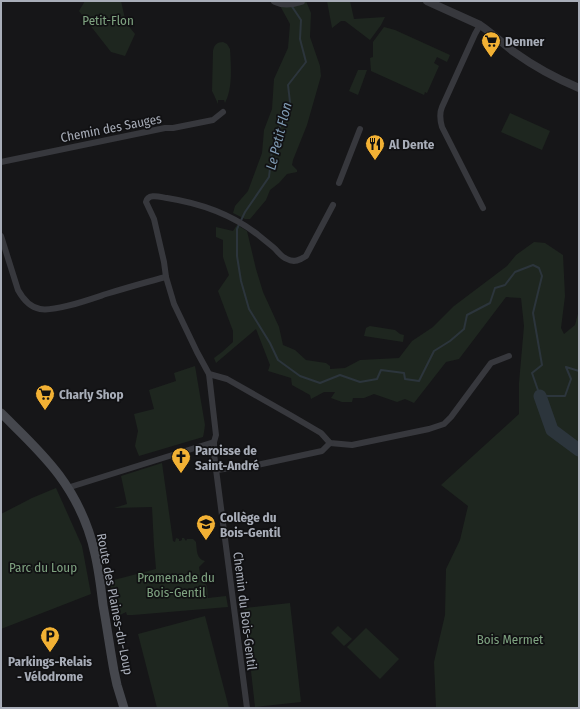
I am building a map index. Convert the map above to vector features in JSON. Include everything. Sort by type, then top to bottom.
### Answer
[{"type":"main road","name":"Route des Plaines-du-Loup","points":[[1,413],[48,461],[73,497],[83,519],[95,554],[114,671],[124,708]]},
{"type":"street","points":[[276,2],[288,4],[300,1]]},
{"type":"street","points":[[427,1],[480,25],[512,51],[540,70],[579,88]]},
{"type":"street","points":[[480,25],[440,110],[440,117],[442,127],[483,208]]},
{"type":"street","name":"Chemin des Sauges","points":[[1,162],[165,128],[173,128],[213,120],[223,112]]},
{"type":"street","points":[[340,183],[360,128]]},
{"type":"street","name":"Chemin du Bois-Gentil","points":[[247,708],[216,470],[214,442],[216,436],[209,374],[174,304],[166,277],[154,219],[146,202],[147,198],[151,196],[183,200],[212,209],[230,217],[255,232],[284,258],[292,261],[300,260],[306,256],[333,205]]},
{"type":"street","points":[[1,236],[18,290],[28,304],[40,309],[48,310],[69,305],[130,286],[166,277]]},
{"type":"street","points":[[209,374],[227,379],[292,416],[321,433],[330,443],[352,445],[429,429],[444,424],[451,417],[491,363],[509,356]]},
{"type":"street","points":[[67,488],[214,442]]},
{"type":"street","points":[[216,470],[257,465],[322,451],[330,443]]},
{"type":"green space","name":"Petit-Flon","points":[[85,1],[121,1],[126,23],[135,34],[125,56],[111,52],[79,11]]},
{"type":"green space","points":[[275,1],[306,1],[311,13],[310,37],[320,66],[321,76],[307,125],[293,160],[292,165],[297,172],[287,174],[270,190],[266,200],[250,219],[245,219],[233,213],[235,206],[248,191],[262,153],[264,130],[272,109],[274,79],[288,48],[290,24],[278,2]]},
{"type":"green space","points":[[327,1],[350,1],[354,19],[385,17],[370,40],[345,21],[341,21],[332,28]]},
{"type":"green space","points":[[384,27],[395,30],[450,55],[447,62],[437,57],[434,63],[439,66],[427,93],[425,92],[424,95],[371,71],[370,58],[373,57],[373,42]]},
{"type":"green space","points":[[223,42],[227,44],[230,49],[230,84],[228,97],[225,103],[224,100],[218,100],[218,104],[212,91],[213,51],[216,44]]},
{"type":"green space","points":[[358,70],[367,70],[358,95],[349,91]]},
{"type":"green space","points":[[510,113],[550,131],[542,150],[501,132]]},
{"type":"green space","name":"Bois Mermet","points":[[237,225],[247,231],[263,292],[279,327],[283,345],[295,350],[306,360],[326,363],[330,366],[330,369],[345,368],[360,360],[399,358],[412,341],[433,327],[454,306],[507,266],[516,255],[534,242],[545,243],[563,255],[565,296],[561,328],[564,334],[575,325],[579,310],[579,708],[436,708],[434,662],[445,615],[446,569],[460,540],[468,506],[441,485],[519,414],[519,383],[524,326],[521,298],[506,297],[459,359],[446,362],[414,403],[405,399],[397,402],[374,394],[364,398],[353,398],[352,402],[342,402],[331,398],[335,392],[324,392],[311,399],[310,395],[292,385],[291,378],[268,371],[270,365],[256,329],[216,363],[214,358],[233,342],[233,331],[218,291],[229,275],[223,257],[223,240],[216,237],[216,227],[233,231]]},
{"type":"green space","points":[[370,326],[395,330],[404,335],[403,342],[364,336],[366,328]]},
{"type":"green space","points":[[195,366],[205,425],[203,437],[139,456],[135,446],[138,431],[134,414],[154,409],[149,390],[176,381],[174,373]]},
{"type":"green space","name":"Promenade du Bois-Gentil","points":[[162,463],[173,541],[175,542],[176,538],[180,541],[184,538],[186,541],[187,539],[193,539],[196,542],[198,556],[205,561],[199,567],[201,579],[207,587],[208,598],[226,596],[228,607],[133,615],[127,615],[126,612],[115,616],[110,581],[156,569],[152,507],[114,508],[127,504],[121,476]]},
{"type":"green space","name":"Parc du Loup","points":[[56,488],[82,546],[91,594],[1,629],[1,514],[32,498]]},
{"type":"green space","points":[[290,603],[301,702],[255,707],[244,608]]},
{"type":"green space","points":[[205,616],[229,708],[157,708],[138,634]]},
{"type":"green space","points":[[338,626],[352,639],[344,646],[331,633]]},
{"type":"green space","points":[[366,628],[399,659],[380,679],[347,647]]},
{"type":"waterway","name":"Le Petit Flon","points":[[291,5],[301,20],[300,39],[306,62],[288,85],[290,102],[272,151],[269,177],[245,212],[237,229],[237,256],[241,281],[249,309],[270,343],[278,360],[300,376],[320,383],[340,375],[360,382],[377,379],[381,370],[404,373],[405,379],[419,381],[434,351],[450,341],[464,329],[467,315],[490,303],[495,288],[505,285],[515,272],[533,265],[539,268],[542,276],[533,313],[542,365],[532,373],[540,396],[565,396],[571,379],[566,367],[579,371]]},
{"type":"waterway","points":[[540,396],[552,430],[579,450]]},
{"type":"place","name":"Denner","points":[[491,58]]},
{"type":"place","name":"Al Dente","points":[[375,161]]},
{"type":"place","name":"Charly Shop","points":[[45,411]]},
{"type":"place","name":"Paroisse de Saint-André","points":[[181,474]]},
{"type":"place","name":"Collège du Bois-Gentil","points":[[206,541]]},
{"type":"place","name":"Parkings-Relais - Vélodrome","points":[[50,653]]}]
